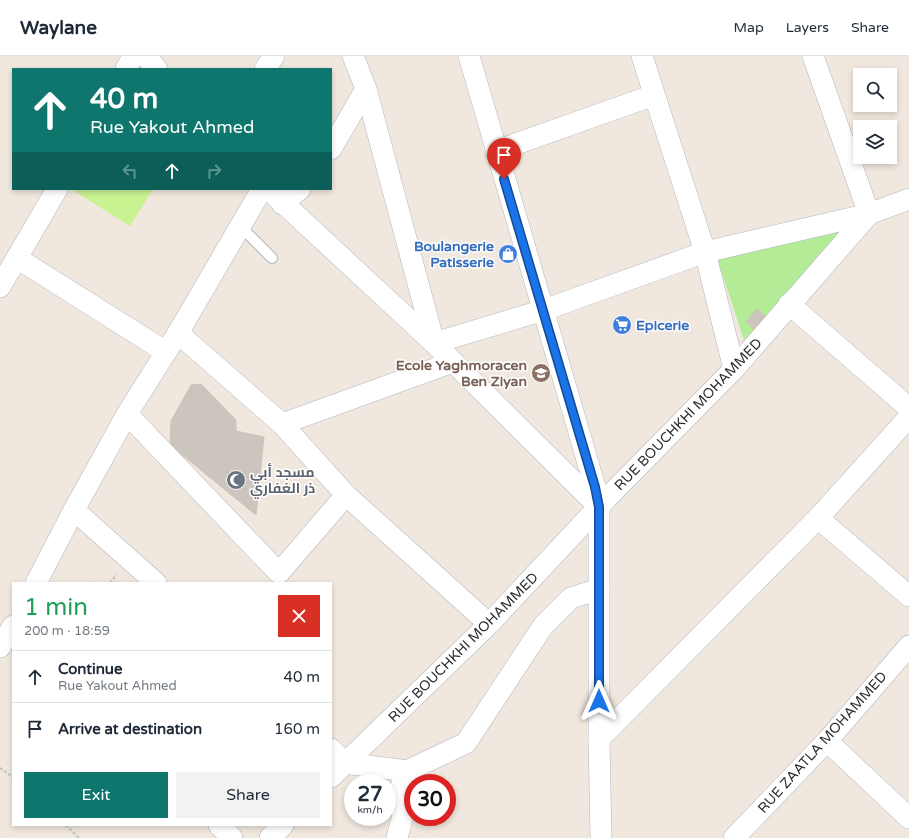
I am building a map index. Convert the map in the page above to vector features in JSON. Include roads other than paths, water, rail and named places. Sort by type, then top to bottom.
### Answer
[{"type":"street","points":[[127,68],[133,56]]},
{"type":"street","points":[[145,56],[156,68]]},
{"type":"street","points":[[266,68],[274,56]]},
{"type":"street","points":[[353,56],[366,89],[434,342]]},
{"type":"street","points":[[469,56],[544,310],[595,487],[599,507],[599,739],[601,838]]},
{"type":"street","points":[[642,56],[705,252],[734,369]]},
{"type":"street","points":[[813,56],[869,214]]},
{"type":"street","points":[[332,147],[366,89]]},
{"type":"street","points":[[496,151],[654,95]]},
{"type":"street","points":[[0,287],[56,190]]},
{"type":"street","points":[[37,582],[127,414],[178,333],[261,190]]},
{"type":"street","points":[[269,190],[282,204],[434,342],[599,507]]},
{"type":"street","points":[[282,204],[299,190]]},
{"type":"street","points":[[434,342],[544,310],[705,252],[869,214],[909,199]]},
{"type":"street","name":"RUE BOUCHKHI MOHAMMED","points":[[336,763],[489,624],[599,507],[734,369],[789,304],[869,214]]},
{"type":"street","points":[[17,258],[166,352]]},
{"type":"street","points":[[789,304],[909,408]]},
{"type":"street","points":[[178,333],[282,424],[346,495],[489,624]]},
{"type":"street","points":[[282,424],[453,362]]},
{"type":"street","points":[[127,414],[274,578],[346,495]]},
{"type":"street","points":[[599,739],[818,518],[909,417]]},
{"type":"street","points":[[74,510],[155,582]]},
{"type":"street","points":[[818,518],[909,596]]},
{"type":"street","points":[[336,763],[407,770],[466,743],[543,626],[571,598],[599,589]]},
{"type":"street","points":[[0,647],[12,628]]},
{"type":"street","name":"RUE ZAATLA MOHAMMED","points":[[734,838],[827,741],[909,646]]},
{"type":"street","points":[[827,741],[909,818]]},
{"type":"street","points":[[397,838],[403,815],[399,791],[407,770]]},
{"type":"street","points":[[220,826],[232,838]]},
{"type":"street","points":[[270,838],[282,826]]},
{"type":"lane","points":[[240,226],[272,258]]},
{"type":"place","name":"Boulangerie Patisserie","points":[[508,254]]},
{"type":"place","name":"Epicerie","points":[[622,325]]},
{"type":"place","name":"Ecole Yaghmoracen Ben Ziyan","points":[[541,373]]},
{"type":"place","name":"مسجد أبي ذر الغفاري","points":[[236,480]]}]
